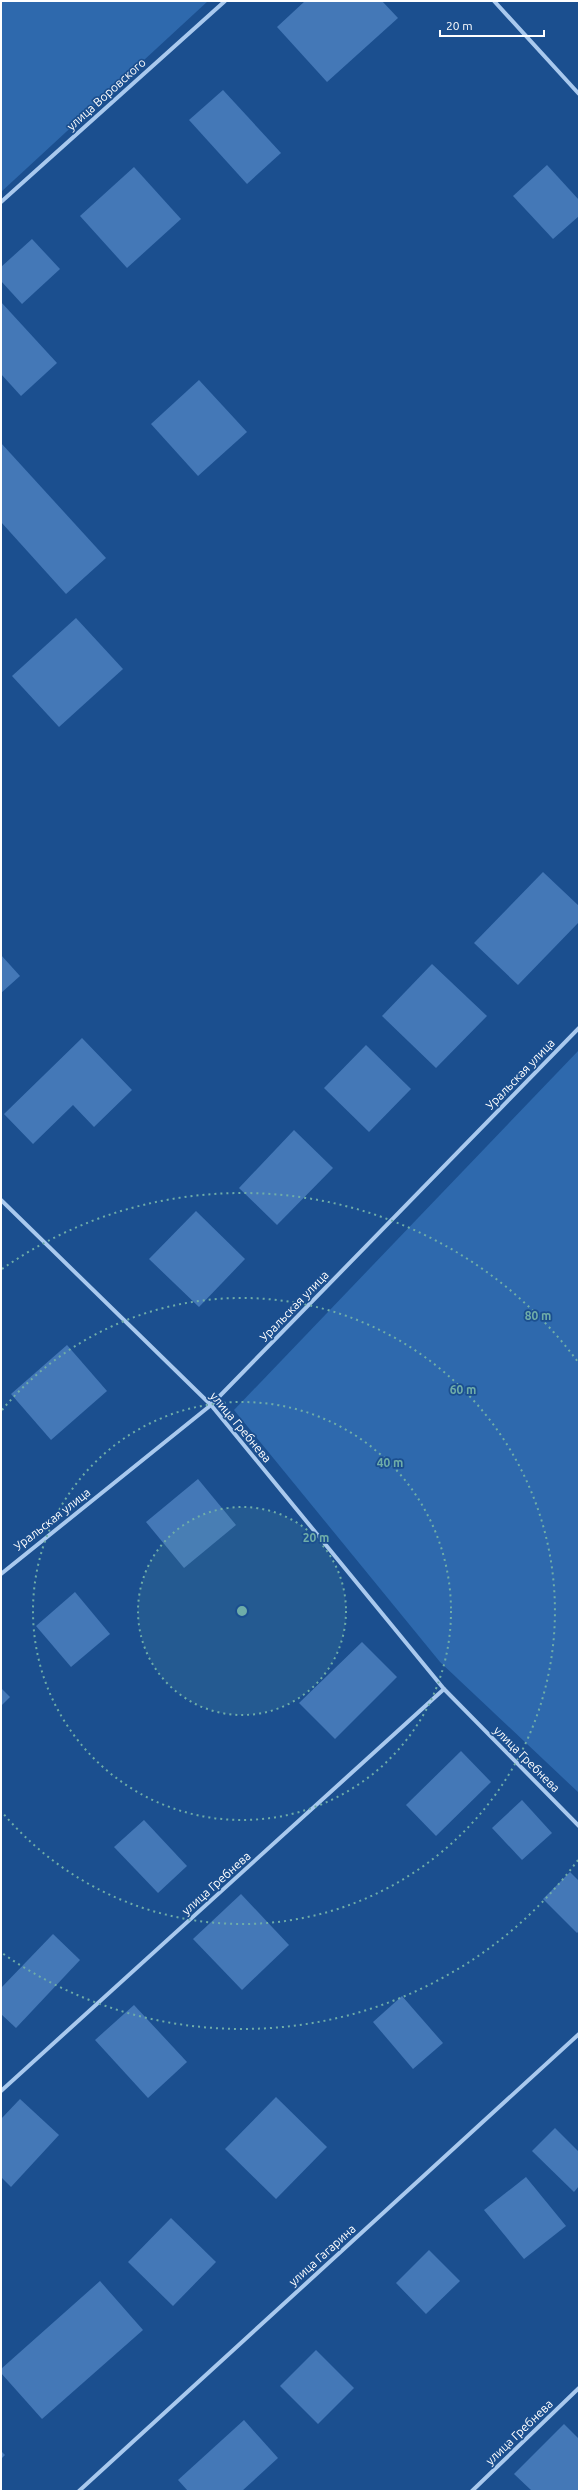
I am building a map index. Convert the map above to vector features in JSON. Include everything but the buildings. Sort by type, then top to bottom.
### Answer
[{"type":"street","name":"улица Воровского","points":[[1,202],[225,1]]},
{"type":"street","points":[[494,1],[579,94]]},
{"type":"street","name":"Уральская улица","points":[[1,1574],[211,1405],[579,1028]]},
{"type":"street","name":"улица Гребнева","points":[[1,1200],[211,1405],[444,1689],[579,1826]]},
{"type":"street","name":"улица Гребнева","points":[[1,2091],[444,1689]]},
{"type":"street","name":"улица Гагарина","points":[[79,2491],[579,2034]]},
{"type":"street","name":"улица Гребнева","points":[[472,2491],[579,2388]]},
{"type":"shaded area","points":[[1,1],[208,1],[1,192]]},
{"type":"shaded area","points":[[579,1050],[579,1793],[440,1662],[234,1410]]}]
